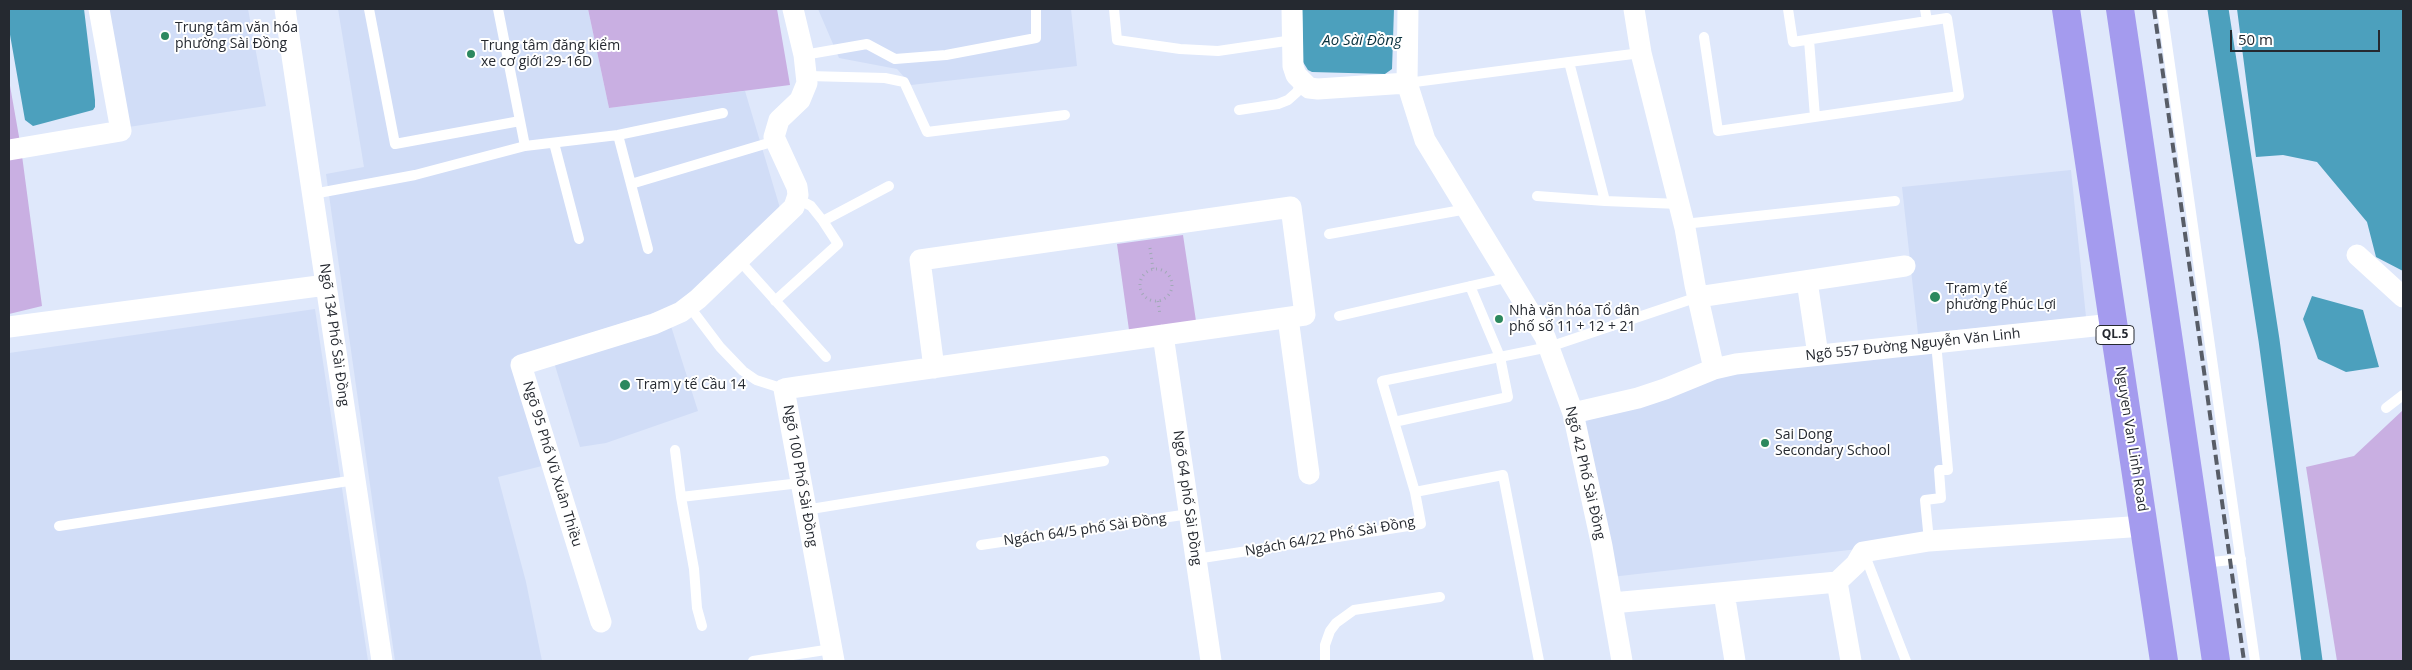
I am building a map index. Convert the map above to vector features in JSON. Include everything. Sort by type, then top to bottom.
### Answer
[{"type":"highway","name":"Nguyen Van Linh Road","points":[[2066,9],[2164,661]]},
{"type":"highway","points":[[2120,9],[2216,661]]},
{"type":"street","points":[[9,150],[121,131],[99,9]]},
{"type":"street","name":"Ngõ 134 Phố Sài Đồng","points":[[286,9],[382,661]]},
{"type":"street","points":[[793,9],[808,76],[804,95],[782,116],[774,131],[775,141],[797,187],[798,199]]},
{"type":"street","points":[[1292,9],[1293,66],[1302,82],[1309,88],[1407,83]]},
{"type":"street","name":"Ngõ 42 Phố Sài Đồng","points":[[1408,9],[1407,83],[1425,140],[1531,311],[1549,347],[1573,413],[1602,546],[1622,661]]},
{"type":"street","points":[[1634,9],[1641,53],[1681,214],[1714,369]]},
{"type":"street","name":"Ngõ 95 Phố Vũ Xuân Thiều","points":[[601,622],[521,364],[654,324],[689,306],[790,212],[798,199]]},
{"type":"street","points":[[784,389],[934,368],[1163,335],[1288,318],[1305,315],[1291,207],[920,260],[934,368]]},
{"type":"street","points":[[2357,255],[2403,297]]},
{"type":"street","points":[[1698,297],[1905,266]]},
{"type":"street","points":[[1807,281],[1818,355]]},
{"type":"street","points":[[9,327],[326,285]]},
{"type":"street","points":[[1288,318],[1309,474]]},
{"type":"street","name":"Ngõ 557 Đường Nguyễn Văn Linh","points":[[1573,413],[1656,392],[1714,369],[1818,355],[2113,324]]},
{"type":"street","name":"Ngõ 64 phố Sài Đồng","points":[[1163,335],[1211,661]]},
{"type":"street","name":"Ngõ 100 Phố Sài Đồng","points":[[784,389],[833,655]]},
{"type":"street","points":[[1612,604],[1837,582],[1856,564],[1863,552],[1929,541],[2144,526]]},
{"type":"street","points":[[1837,582],[1851,661]]},
{"type":"street","points":[[1724,593],[1735,661]]},
{"type":"lane","points":[[369,9],[395,144],[520,121]]},
{"type":"lane","points":[[498,9],[524,146]]},
{"type":"lane","points":[[804,55],[867,44],[895,60],[946,55],[1036,38],[1036,9]]},
{"type":"lane","points":[[1114,9],[1117,40],[1180,49],[1218,51],[1293,40]]},
{"type":"lane","points":[[1704,37],[1718,131],[1959,96],[1947,18],[1793,42],[1788,9]]},
{"type":"lane","points":[[1925,9],[1927,21]]},
{"type":"lane","points":[[2162,9],[2256,661]]},
{"type":"lane","points":[[1809,40],[1815,117]]},
{"type":"lane","points":[[1407,83],[1641,53]]},
{"type":"lane","points":[[1569,62],[1605,201]]},
{"type":"lane","points":[[808,76],[885,78],[904,82],[927,132],[1065,114]]},
{"type":"lane","points":[[1239,110],[1278,104],[1288,100],[1297,92],[1302,82]]},
{"type":"lane","points":[[313,194],[415,176],[524,146],[618,135],[723,113]]},
{"type":"lane","points":[[618,135],[648,249]]},
{"type":"lane","points":[[631,184],[775,141]]},
{"type":"lane","points":[[554,143],[579,239]]},
{"type":"lane","points":[[823,221],[889,186]]},
{"type":"lane","points":[[1537,196],[1605,201],[1681,214],[1895,201]]},
{"type":"lane","points":[[775,301],[838,244],[811,206],[798,199]]},
{"type":"lane","points":[[1329,234],[1467,209]]},
{"type":"lane","points":[[739,260],[826,357]]},
{"type":"lane","points":[[1339,316],[1510,276]]},
{"type":"lane","points":[[1394,422],[1508,397],[1500,357],[1470,286]]},
{"type":"lane","points":[[1500,357],[1549,347],[1698,297]]},
{"type":"lane","name":"Ngõ 100 Phố Sài Đồng","points":[[689,306],[720,347],[743,371],[756,380],[784,389]]},
{"type":"lane","points":[[1929,541],[1925,500],[1942,498],[1939,470],[1948,470],[1936,343]]},
{"type":"lane","name":"Ngách 64/22 Phố Sài Đồng","points":[[1196,560],[1421,524],[1415,492],[1382,381],[1500,357]]},
{"type":"lane","points":[[2386,408],[2403,395]]},
{"type":"lane","points":[[675,450],[680,497],[694,569],[697,608],[702,626]]},
{"type":"lane","points":[[805,510],[1104,461]]},
{"type":"lane","points":[[1415,492],[1503,475],[1539,661]]},
{"type":"lane","points":[[59,526],[355,480]]},
{"type":"lane","points":[[680,497],[800,483]]},
{"type":"lane","name":"Ngách 64/5 phố Sài Đồng","points":[[981,545],[1189,514]]},
{"type":"lane","points":[[1863,552],[1906,661]]},
{"type":"lane","points":[[2201,563],[2241,559]]},
{"type":"lane","points":[[1325,661],[1325,645],[1330,631],[1336,623],[1354,610],[1440,597]]},
{"type":"lane","points":[[753,661],[833,655]]},
{"type":"path","points":[[1161,269],[1169,276],[1172,286],[1168,296],[1158,301],[1144,296],[1140,281],[1146,272],[1161,269]]},
{"type":"shaded area","points":[[102,9],[248,9],[266,106],[122,128]]},
{"type":"shaded area","points":[[338,9],[588,9],[609,108],[745,91],[780,208],[675,306],[511,359],[542,466],[498,477],[526,582],[542,661],[395,661],[326,174],[364,167]]},
{"type":"shaded area","points":[[588,9],[777,9],[790,85],[609,108]]},
{"type":"shaded area","points":[[818,9],[1071,9],[1077,66],[911,85],[897,69],[839,58]]},
{"type":"shaded area","points":[[9,80],[21,148],[42,306],[9,314]]},
{"type":"shaded area","points":[[2071,170],[2086,317],[1918,334],[1902,187]]},
{"type":"shaded area","points":[[1183,235],[1196,321],[1129,330],[1117,244]]},
{"type":"shaded area","points":[[315,309],[368,661],[9,661],[9,353]]},
{"type":"shaded area","name":"Trạm y tế Cầu 14","points":[[670,323],[698,411],[606,443],[580,447],[553,359]]},
{"type":"shaded area","name":"Sai Dong Secondary School","points":[[1932,348],[1945,470],[1939,470],[1941,498],[1925,500],[1929,541],[1611,577],[1583,416],[1733,373]]},
{"type":"shaded area","points":[[2403,410],[2403,661],[2337,661],[2306,467],[2354,456]]},
{"type":"water","points":[[9,9],[84,9],[95,100],[93,110],[33,126],[25,120],[9,29]]},
{"type":"water","name":"Ao Sài Đồng","points":[[1302,9],[1394,9],[1392,69],[1385,74],[1312,72],[1308,70],[1303,62]]},
{"type":"water","points":[[2237,9],[2403,9],[2403,271],[2376,257],[2367,222],[2317,162],[2283,155],[2256,157]]},
{"type":"water","points":[[2312,296],[2363,310],[2379,367],[2346,372],[2318,359],[2303,319]]},
{"type":"waterway","points":[[2218,9],[2269,340],[2312,661]]},
{"type":"railway","points":[[2154,9],[2244,661]]},
{"type":"place","name":"Trung tâm văn hóa phường Sài Đồng","points":[[165,36]]},
{"type":"place","name":"Trung tâm đăng kiểm xe cơ giới 29-16D","points":[[471,54]]},
{"type":"place","name":"Trạm y tế phường Phúc Lợi","points":[[1935,297]]},
{"type":"place","name":"Nhà văn hóa Tổ dân phố số 11 + 12 + 21","points":[[1499,319]]},
{"type":"place","name":"Trạm y tế Cầu 14","points":[[625,385]]},
{"type":"place","name":"Sai Dong Secondary School","points":[[1765,443]]}]
